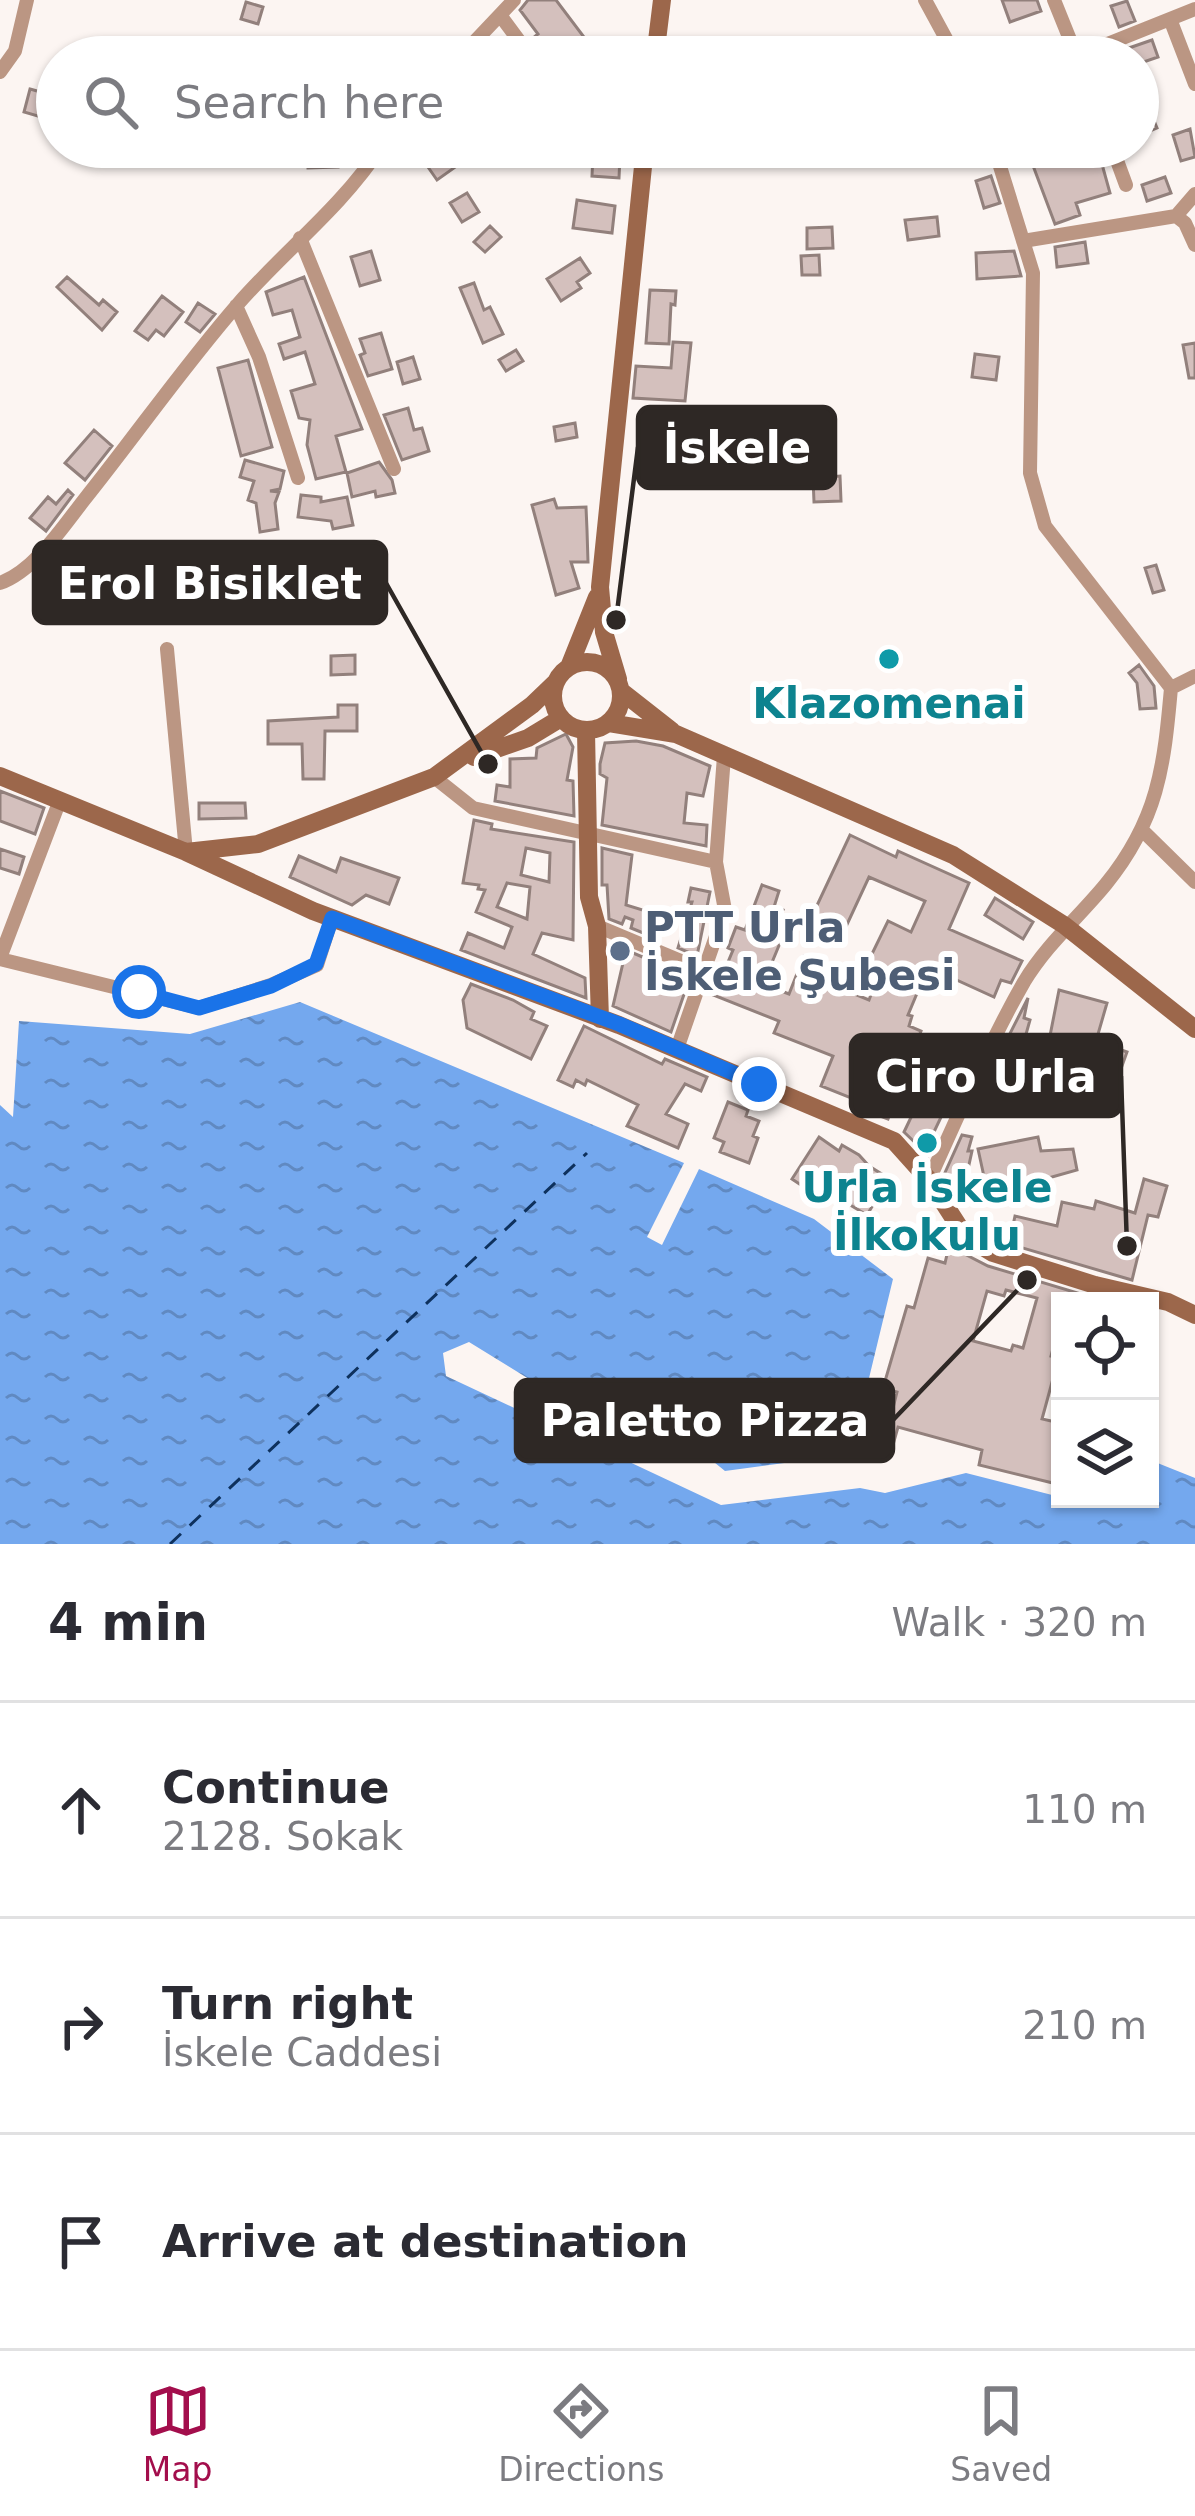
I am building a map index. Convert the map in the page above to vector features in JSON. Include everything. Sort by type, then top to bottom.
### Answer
[{"type":"street","points":[[0,72],[14,51],[27,0]]},
{"type":"street","points":[[480,36],[514,0]]},
{"type":"street","points":[[658,36],[662,0]]},
{"type":"street","points":[[925,0],[945,36]]},
{"type":"street","points":[[1054,0],[1068,36]]},
{"type":"street","points":[[1128,36],[1195,8]]},
{"type":"street","points":[[500,15],[516,36]]},
{"type":"street","points":[[1170,19],[1195,84]]},
{"type":"street","points":[[0,583],[15,578],[61,530],[236,306],[352,190],[367,168]]},
{"type":"street","points":[[609,723],[620,708],[620,685],[604,632],[600,587],[643,168]]},
{"type":"street","points":[[929,1180],[1026,979],[1064,925],[1104,887],[1143,831],[1164,768],[1171,688],[1045,526],[1030,473],[1033,273],[1000,168]]},
{"type":"street","points":[[1120,168],[1126,184]]},
{"type":"street","points":[[1023,241],[1177,216],[1195,194]]},
{"type":"street","points":[[1177,216],[1195,245]]},
{"type":"street","points":[[300,238],[394,469]]},
{"type":"street","points":[[236,306],[259,357],[298,478]]},
{"type":"street","points":[[600,587],[553,701],[561,718],[586,730],[609,723],[676,734],[953,855],[1064,925],[1195,1029]]},
{"type":"street","points":[[167,649],[186,852]]},
{"type":"street","points":[[186,852],[258,844],[434,777],[580,662],[602,664],[676,734]]},
{"type":"street","points":[[1171,688],[1195,676]]},
{"type":"street","points":[[453,764],[527,738],[561,718]]},
{"type":"street","points":[[586,730],[590,897],[597,926],[600,1019]]},
{"type":"street","points":[[677,1049],[725,910],[716,862],[724,755]]},
{"type":"street","points":[[0,776],[332,918],[677,1049],[894,1142],[929,1180],[965,1236],[992,1253],[1168,1302],[1195,1315]]},
{"type":"street","points":[[434,777],[473,808],[716,862]]},
{"type":"street","points":[[60,800],[0,958],[199,1008],[271,986],[316,964],[332,918]]},
{"type":"street","points":[[1143,831],[1195,882]]},
{"type":"street","points":[[597,926],[707,971]]},
{"type":"water","points":[[300,1002],[684,1163],[647,1237],[662,1245],[699,1169],[814,1219],[893,1279],[855,1436],[814,1459],[725,1471],[662,1420],[656,1426],[555,1382],[537,1384],[469,1342],[443,1353],[446,1376],[721,1505],[860,1488],[885,1493],[966,1473],[1051,1495],[1051,1508],[1159,1508],[1159,1464],[1195,1478],[1195,1544],[0,1544],[0,1105],[13,1117],[19,1021],[190,1034]]},
{"type":"building","points":[[528,0],[556,0],[583,36],[536,36],[520,10]]},
{"type":"building","points":[[1002,0],[1037,0],[1041,11],[1010,22]]},
{"type":"building","points":[[1127,1],[1135,21],[1119,27],[1111,6]]},
{"type":"building","points":[[246,2],[263,7],[258,24],[241,19]]},
{"type":"building","points":[[30,89],[36,91],[36,116],[24,112]]},
{"type":"building","points":[[1190,129],[1195,157],[1181,161],[1173,135]]},
{"type":"building","points":[[429,168],[454,168],[437,180]]},
{"type":"building","points":[[592,168],[619,168],[619,178],[592,176]]},
{"type":"building","points":[[1034,168],[1103,168],[1110,193],[1076,203],[1080,215],[1055,224]]},
{"type":"building","points":[[991,176],[1000,203],[984,208],[976,181]]},
{"type":"building","points":[[1165,177],[1171,193],[1147,201],[1142,185]]},
{"type":"building","points":[[467,193],[479,212],[462,222],[450,203]]},
{"type":"building","points":[[577,200],[615,206],[612,233],[573,228]]},
{"type":"building","points":[[937,217],[939,236],[908,240],[905,220]]},
{"type":"building","points":[[490,226],[501,237],[485,252],[474,242]]},
{"type":"building","points":[[832,227],[833,248],[807,249],[807,228]]},
{"type":"building","points":[[1085,242],[1088,263],[1057,267],[1055,247]]},
{"type":"building","points":[[371,251],[380,280],[360,286],[351,257]]},
{"type":"building","points":[[1014,251],[1021,276],[977,279],[976,253]]},
{"type":"building","points":[[819,255],[820,275],[802,275],[801,256]]},
{"type":"building","points":[[580,258],[590,273],[577,282],[581,288],[561,301],[547,279]]},
{"type":"building","points":[[67,277],[99,305],[103,300],[117,312],[102,330],[57,287]]},
{"type":"building","points":[[304,277],[362,429],[336,436],[346,472],[316,479],[307,445],[310,420],[299,418],[291,391],[315,384],[305,352],[284,359],[279,344],[300,337],[292,310],[273,315],[266,292]]},
{"type":"building","points":[[474,283],[484,310],[490,307],[503,334],[483,343],[460,288]]},
{"type":"building","points":[[650,290],[676,291],[669,344],[646,343]]},
{"type":"building","points":[[162,296],[183,312],[164,336],[156,330],[148,340],[135,331]]},
{"type":"building","points":[[198,303],[215,314],[200,332],[186,322]]},
{"type":"building","points":[[381,333],[392,369],[368,376],[360,339]]},
{"type":"building","points":[[673,342],[691,343],[685,401],[633,398],[636,366],[671,368]]},
{"type":"building","points":[[1195,343],[1195,378],[1189,378],[1183,345]]},
{"type":"building","points":[[516,350],[523,361],[506,371],[499,360]]},
{"type":"building","points":[[975,354],[999,357],[996,380],[972,377]]},
{"type":"building","points":[[413,357],[420,379],[403,384],[397,362]]},
{"type":"building","points":[[248,360],[272,447],[241,456],[218,368]]},
{"type":"building","points":[[408,408],[414,430],[422,428],[429,451],[402,460],[384,415]]},
{"type":"building","points":[[575,423],[577,437],[556,441],[554,427]]},
{"type":"building","points":[[94,430],[112,446],[85,480],[65,463]]},
{"type":"building","points":[[245,460],[284,471],[280,489],[270,491],[279,492],[275,503],[278,529],[260,532],[256,503],[248,500],[254,481],[240,477]]},
{"type":"building","points":[[379,462],[395,493],[376,497],[375,491],[352,497],[347,473]]},
{"type":"building","points":[[840,476],[841,501],[814,502],[813,478]]},
{"type":"building","points":[[68,490],[73,495],[46,531],[30,518],[48,497],[56,504]]},
{"type":"building","points":[[301,495],[321,497],[321,502],[347,497],[353,525],[333,529],[331,521],[298,517]]},
{"type":"building","points":[[554,499],[557,508],[586,507],[588,562],[571,562],[579,588],[556,595],[532,505]]},
{"type":"building","points":[[1156,565],[1164,590],[1153,593],[1145,568]]},
{"type":"building","points":[[355,655],[355,674],[331,675],[331,656]]},
{"type":"building","points":[[1139,665],[1154,686],[1156,708],[1140,709],[1137,683],[1129,673]]},
{"type":"building","points":[[338,705],[357,705],[357,731],[325,731],[324,779],[303,779],[302,744],[268,744],[268,721],[338,717]]},
{"type":"building","points":[[566,734],[573,747],[567,780],[573,781],[574,816],[495,801],[497,785],[510,787],[510,759],[536,758],[537,748]]},
{"type":"building","points":[[605,743],[663,746],[710,766],[703,796],[687,793],[684,823],[707,825],[706,846],[602,825],[607,778],[600,774],[600,764]]},
{"type":"building","points":[[0,791],[44,808],[35,834],[0,821]]},
{"type":"building","points":[[199,803],[245,803],[246,818],[199,819]]},
{"type":"building","points":[[474,820],[492,824],[491,829],[574,842],[573,940],[542,933],[533,954],[585,978],[586,998],[461,950],[468,933],[504,948],[512,927],[476,912],[485,890],[463,883]],"holes":[[[526,848],[550,853],[549,882],[521,875]],[[507,883],[530,887],[527,919],[497,907]]]},
{"type":"building","points":[[850,835],[969,883],[949,929],[1022,961],[1011,983],[1001,980],[994,997],[928,967],[908,1015],[912,1016],[909,1026],[921,1031],[888,1119],[862,1109],[864,1103],[821,1086],[833,1056],[774,1033],[779,1021],[708,993],[712,982],[720,981],[733,950],[728,948],[736,927],[745,930],[762,885],[779,891],[774,907],[783,910],[771,939],[780,943],[763,984],[789,994],[804,956],[839,969],[832,985],[869,1000],[881,968],[868,962],[888,921],[911,932],[925,901],[869,877],[844,931],[812,916]]},
{"type":"building","points":[[602,848],[632,855],[626,905],[659,915],[653,937],[631,928],[633,920],[625,917],[622,924],[609,919],[607,885],[602,885]]},
{"type":"building","points":[[0,849],[24,857],[19,874],[0,868]]},
{"type":"building","points":[[299,856],[336,872],[341,858],[399,878],[389,904],[366,895],[352,905],[290,877]]},
{"type":"building","points":[[691,888],[710,892],[697,956],[678,948],[692,902],[688,902]]},
{"type":"building","points":[[995,898],[1033,922],[1023,939],[985,915]]},
{"type":"building","points":[[626,950],[690,977],[671,1032],[613,1006]]},
{"type":"building","points":[[471,984],[513,1000],[534,1012],[531,1019],[547,1026],[531,1059],[467,1028],[463,1000]]},
{"type":"building","points":[[1059,990],[1107,1003],[1096,1041],[1127,1052],[1111,1097],[1089,1090],[1098,1065],[1047,1051]]},
{"type":"building","points":[[1028,998],[1024,1018],[1030,1020],[1014,1077],[991,1071]]},
{"type":"building","points":[[584,1026],[662,1064],[665,1059],[707,1077],[701,1091],[685,1084],[666,1114],[688,1124],[678,1148],[627,1126],[638,1105],[587,1080],[585,1085],[576,1080],[573,1087],[558,1080]]},
{"type":"building","points":[[949,1038],[974,1048],[932,1136],[936,1137],[928,1155],[904,1132]]},
{"type":"building","points":[[728,1102],[748,1110],[746,1116],[759,1121],[749,1163],[720,1152],[724,1142],[714,1138]]},
{"type":"building","points":[[962,1135],[972,1137],[963,1192],[951,1189],[943,1177]]},
{"type":"building","points":[[819,1137],[839,1151],[842,1145],[859,1155],[893,1181],[867,1215],[818,1186],[813,1193],[792,1179]]},
{"type":"building","points":[[1038,1137],[1041,1151],[1073,1149],[1077,1170],[988,1195],[978,1149]]},
{"type":"building","points":[[1144,1179],[1167,1186],[1158,1217],[1148,1215],[1132,1280],[1009,1244],[1015,1216],[1057,1226],[1062,1202],[1094,1209],[1096,1201],[1135,1213]]},
{"type":"building","points":[[949,1246],[988,1266],[1074,1292],[1051,1292],[1051,1386],[1042,1419],[1051,1421],[1051,1483],[979,1465],[982,1450],[898,1427],[893,1445],[857,1435],[863,1413],[890,1420],[897,1392],[883,1388],[907,1306],[914,1308],[928,1258],[945,1263]],"holes":[[[1006,1290],[1037,1298],[1023,1348],[1013,1345],[1011,1351],[973,1341],[987,1291],[1004,1296]]]},
{"type":"ferry route","points":[[170,1544],[587,1153]]},
{"type":"place","name":"İskele","points":[[616,620]]},
{"type":"place","name":"Klazomenai","points":[[889,659]]},
{"type":"place","name":"Erol Bisiklet","points":[[488,764]]},
{"type":"place","name":"PTT Urla İskele Şubesi","points":[[620,951]]},
{"type":"place","name":"Urla İskele İlkokulu","points":[[927,1143]]},
{"type":"place","name":"Ciro Urla","points":[[1127,1246]]},
{"type":"place","name":"Paletto Pizza","points":[[1027,1280]]},
{"type":"route","points":[[139,992],[199,1008],[271,986],[316,964],[332,918],[619,1024],[759,1084]]}]
